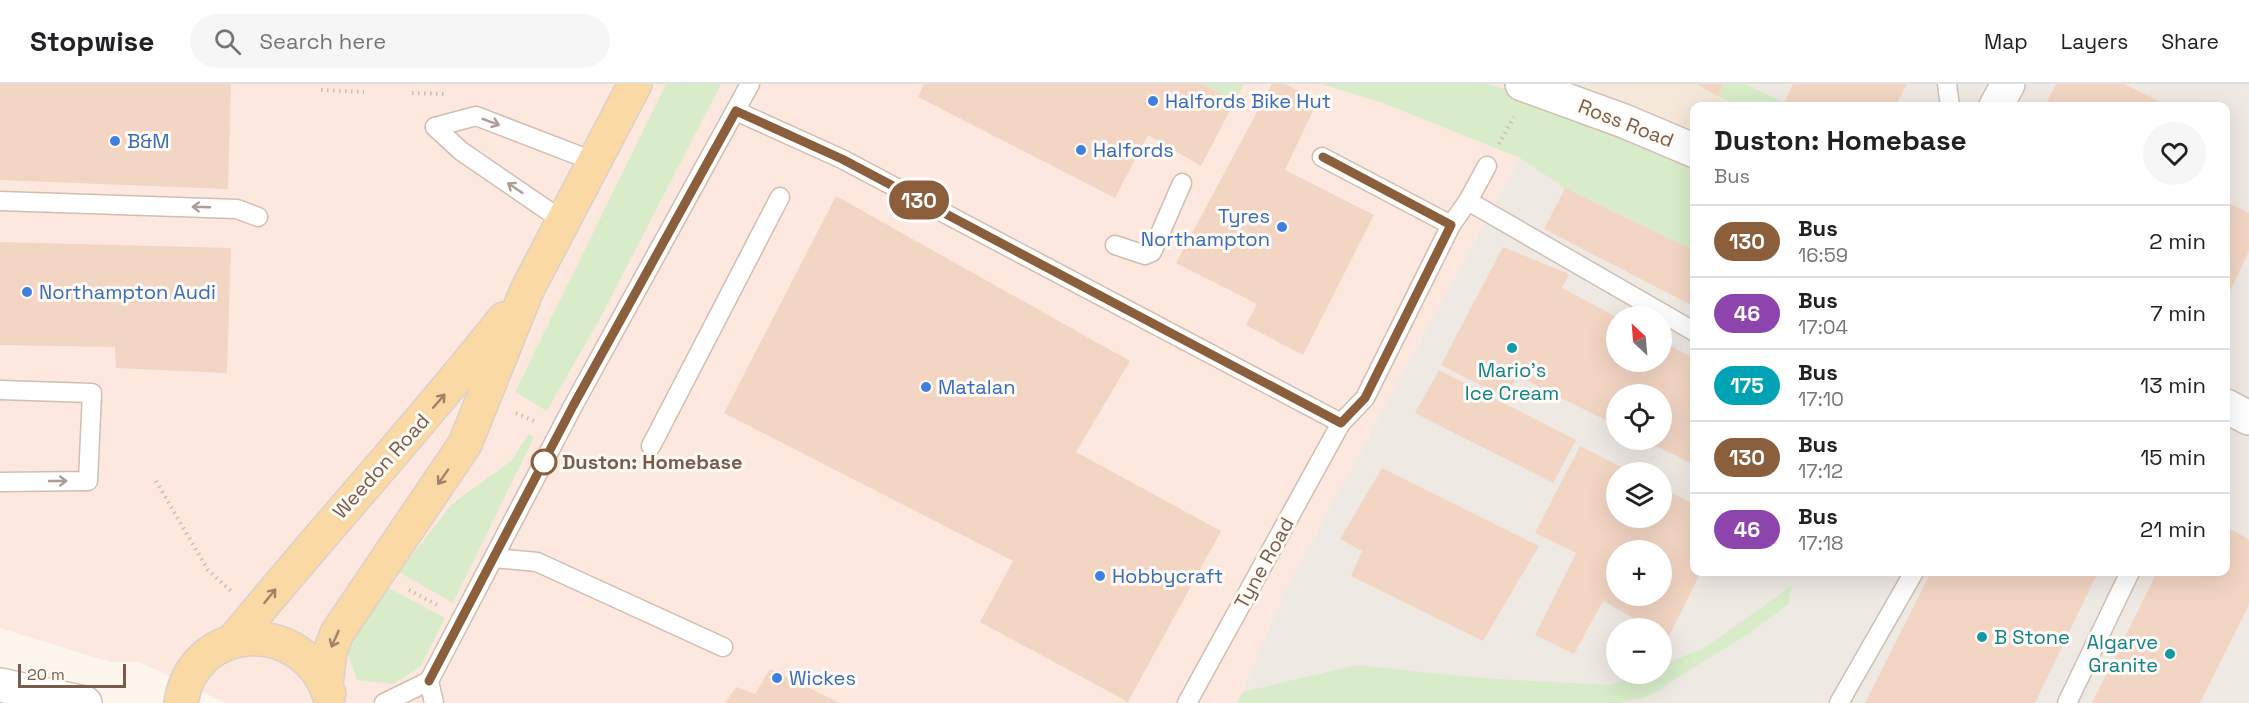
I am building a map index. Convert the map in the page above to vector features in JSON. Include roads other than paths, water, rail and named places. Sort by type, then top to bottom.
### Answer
[{"type":"main road","name":"Weedon Road","points":[[329,693],[330,652],[337,633],[465,444],[527,290],[635,84]]},
{"type":"main road","name":"Weedon Road","points":[[233,641],[323,531],[442,397],[527,290]]},
{"type":"main road","points":[[180,703],[182,692],[193,669],[211,652],[233,641],[255,637],[277,640],[297,650],[314,664],[329,693]]},
{"type":"street","points":[[1998,102],[2008,84]]},
{"type":"street","name":"Ross Road","points":[[1526,86],[1624,121],[1690,149]]},
{"type":"street","points":[[2230,408],[2249,418]]},
{"type":"street","points":[[0,685],[85,703]]},
{"type":"lane","points":[[384,703],[429,681],[573,406],[750,84]]},
{"type":"lane","points":[[1947,84],[1949,102]]},
{"type":"lane","points":[[736,111],[842,159],[1341,423]]},
{"type":"lane","points":[[563,221],[461,151],[435,126],[476,116],[593,161]]},
{"type":"lane","points":[[1323,157],[1451,225]]},
{"type":"lane","name":"Tyne Road","points":[[1187,703],[1341,423],[1365,398],[1451,225],[1468,201],[1487,166]]},
{"type":"lane","points":[[1115,245],[1145,255],[1152,252],[1182,183]]},
{"type":"lane","points":[[651,446],[780,197]]},
{"type":"lane","points":[[0,201],[237,209],[258,217]]},
{"type":"lane","points":[[1468,201],[1690,329]]},
{"type":"lane","points":[[0,390],[92,393],[88,481],[0,482]]},
{"type":"lane","points":[[494,558],[537,562],[723,647]]},
{"type":"lane","points":[[1839,703],[1912,576]]},
{"type":"lane","points":[[2067,703],[2128,576]]},
{"type":"lane","points":[[429,681],[434,703]]},
{"type":"place","name":"Halfords Bike Hut","points":[[1153,101]]},
{"type":"place","name":"B&M","points":[[115,141]]},
{"type":"place","name":"Halfords","points":[[1081,150]]},
{"type":"place","name":"Tyres Northampton","points":[[1282,227]]},
{"type":"place","name":"Northampton Audi","points":[[27,292]]},
{"type":"place","name":"Mario's Ice Cream","points":[[1512,348]]},
{"type":"place","name":"Matalan","points":[[926,387]]},
{"type":"place","name":"Duston: Homebase","points":[[544,462]]},
{"type":"place","name":"Hobbycraft","points":[[1100,576]]},
{"type":"place","name":"B Stone","points":[[1982,637]]},
{"type":"place","name":"Algarve Granite","points":[[2170,654]]},
{"type":"place","name":"Wickes","points":[[777,678]]}]
